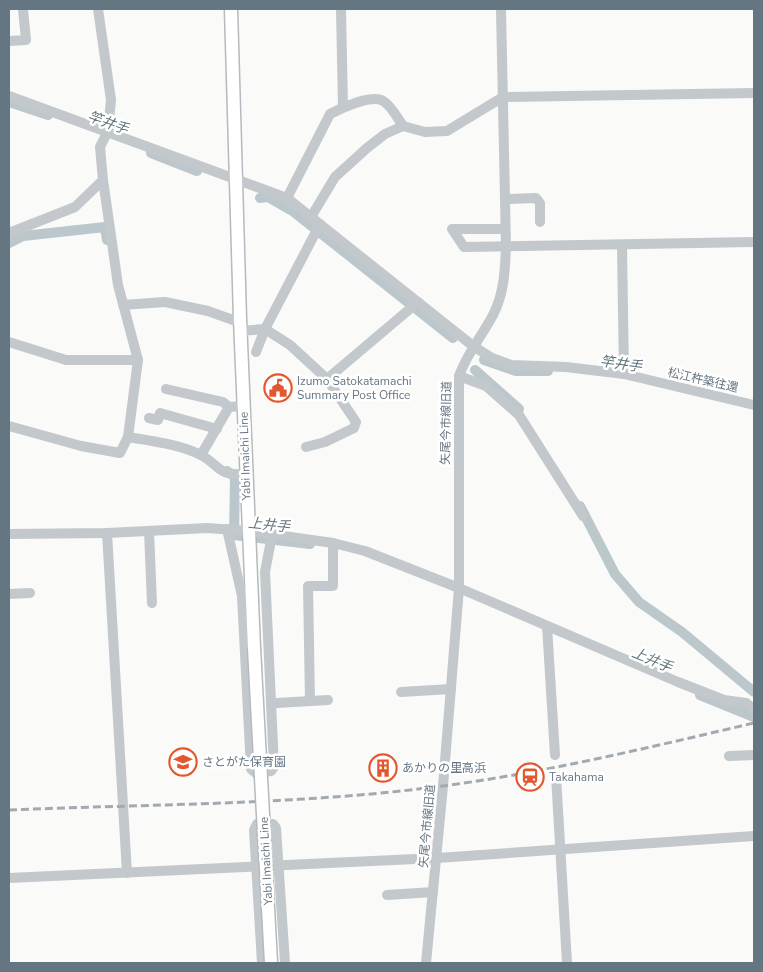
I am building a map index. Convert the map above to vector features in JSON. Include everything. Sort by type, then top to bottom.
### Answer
[{"type":"main road","name":"Yabi Imaichi Line","points":[[231,9],[243,406],[271,963]]},
{"type":"street","points":[[9,41],[26,40],[23,9]]},
{"type":"street","points":[[9,426],[81,446],[120,453],[128,437],[138,360],[123,305],[109,235],[100,147],[108,131],[111,100],[109,74],[98,9]]},
{"type":"street","points":[[341,9],[342,107]]},
{"type":"street","name":"矢尾今市線旧道","points":[[426,963],[452,690],[459,588],[459,376],[472,346],[493,316],[500,297],[506,247],[501,9]]},
{"type":"street","points":[[287,198],[330,114],[342,107],[375,98],[384,101],[403,126],[425,132],[447,131],[503,97],[754,93]]},
{"type":"street","points":[[9,96],[287,198],[472,346]]},
{"type":"street","points":[[311,216],[336,177],[385,134],[403,126]]},
{"type":"street","points":[[10,229],[75,207],[103,180]]},
{"type":"street","points":[[505,199],[536,198],[540,203],[540,222]]},
{"type":"street","points":[[256,352],[264,329],[320,224]]},
{"type":"street","points":[[505,229],[452,229],[464,247],[622,246],[754,242]]},
{"type":"street","points":[[622,246],[624,374]]},
{"type":"street","points":[[123,305],[165,302],[208,311],[233,320],[240,325],[264,329],[290,345],[327,379],[356,422],[354,428],[325,442],[306,447]]},
{"type":"street","points":[[327,379],[418,302]]},
{"type":"street","points":[[9,342],[66,360],[138,360]]},
{"type":"street","name":"松江杵築往還","points":[[472,346],[511,365],[566,367],[624,374],[754,405]]},
{"type":"street","points":[[459,376],[486,386],[519,415],[583,516]]},
{"type":"street","points":[[166,388],[223,402],[229,407],[243,406]]},
{"type":"street","points":[[200,456],[229,407]]},
{"type":"street","points":[[149,418],[158,420],[160,413],[217,429]]},
{"type":"street","points":[[128,437],[164,443],[200,456],[228,475],[246,474]]},
{"type":"street","points":[[227,530],[242,596],[251,769],[256,773],[271,771],[274,767],[265,572],[272,534]]},
{"type":"street","points":[[9,534],[227,530],[249,531],[333,543],[365,551],[459,588],[724,700],[746,703],[754,710]]},
{"type":"street","points":[[149,531],[152,603]]},
{"type":"street","points":[[107,533],[127,873]]},
{"type":"street","points":[[310,701],[308,586],[333,586],[333,543]]},
{"type":"street","points":[[9,594],[30,593]]},
{"type":"street","points":[[547,626],[555,755]]},
{"type":"street","points":[[401,692],[452,690]]},
{"type":"street","points":[[277,703],[328,700]]},
{"type":"street","points":[[729,756],[754,754]]},
{"type":"street","points":[[556,776],[567,963]]},
{"type":"street","points":[[262,963],[255,866],[254,830],[257,824],[273,824],[276,828],[285,963]]},
{"type":"street","points":[[9,878],[436,858],[754,836]]},
{"type":"street","points":[[387,895],[433,892]]},
{"type":"waterway","name":"竿井手","points":[[9,102],[48,115]]},
{"type":"waterway","name":"竿井手","points":[[151,153],[197,171]]},
{"type":"waterway","name":"竿井手","points":[[260,198],[268,197],[294,212],[453,338]]},
{"type":"waterway","name":"上井手","points":[[9,243],[23,236],[105,227],[107,240]]},
{"type":"waterway","name":"竿井手","points":[[484,360],[516,371],[548,371]]},
{"type":"waterway","points":[[475,370],[519,409]]},
{"type":"waterway","name":"上井手","points":[[227,471],[235,477],[234,535],[310,544]]},
{"type":"waterway","points":[[580,506],[615,574],[639,602],[682,632],[754,692]]},
{"type":"waterway","name":"上井手","points":[[700,695],[754,717]]},
{"type":"railway","points":[[9,810],[226,803],[335,797],[443,786],[521,774],[638,750],[754,723]]},
{"type":"place","name":"Izumo Satokatamachi Summary Post Office","points":[[278,388]]},
{"type":"place","name":"さとがた保育園","points":[[183,762]]},
{"type":"place","name":"あかりの里高浜","points":[[383,768]]},
{"type":"place","name":"Takahama","points":[[530,777]]}]
